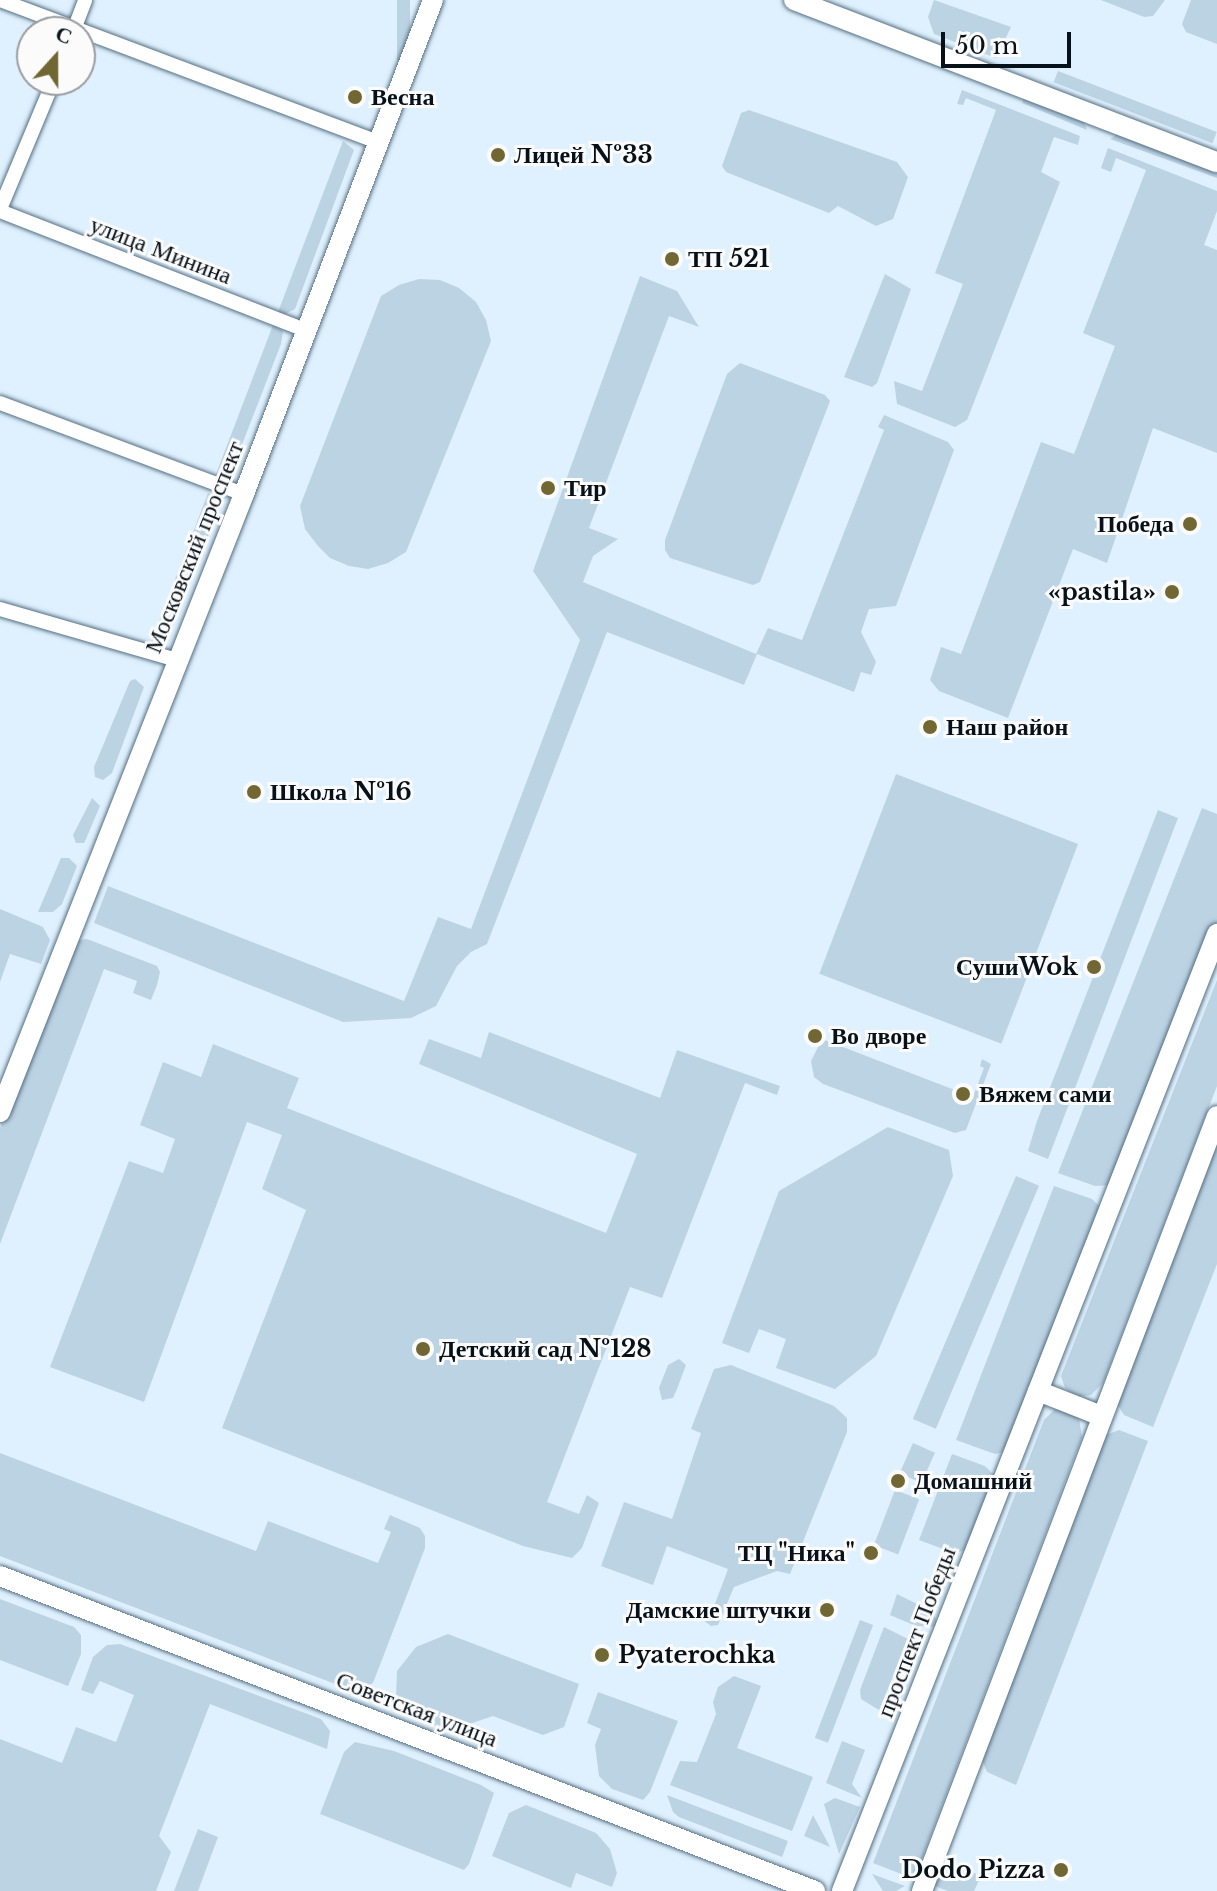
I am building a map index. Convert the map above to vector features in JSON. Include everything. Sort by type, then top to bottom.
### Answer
[{"type":"street","points":[[0,0],[39,16]]},
{"type":"street","name":"Московский проспект","points":[[0,1112],[244,494],[433,0]]},
{"type":"street","points":[[794,0],[1217,162]]},
{"type":"street","points":[[96,38],[378,142]]},
{"type":"street","points":[[0,210],[47,96]]},
{"type":"street","name":"улица Минина","points":[[0,210],[306,330]]},
{"type":"street","points":[[0,403],[244,494]]},
{"type":"street","points":[[0,609],[177,660]]},
{"type":"street","name":"проспект Победы","points":[[842,1891],[1215,943]]},
{"type":"street","points":[[922,1891],[1217,1116]]},
{"type":"street","points":[[1038,1391],[1101,1416]]},
{"type":"street","name":"Советская улица","points":[[0,1576],[815,1891]]},
{"type":"shaded area","points":[[397,0],[410,0],[410,60],[397,60]]},
{"type":"shaded area","points":[[934,0],[1011,27],[996,58],[934,34],[928,17]]},
{"type":"shaded area","points":[[1101,0],[1165,0],[1153,16],[1144,17]]},
{"type":"shaded area","points":[[1191,0],[1217,0],[1217,44],[1186,32],[1182,24]]},
{"type":"shaded area","points":[[1058,71],[1217,132],[1212,143],[1054,82]]},
{"type":"shaded area","points":[[962,90],[1080,136],[1078,145],[1054,137],[1041,172],[1060,182],[967,420],[955,427],[897,404],[894,381],[922,391],[963,284],[935,273],[996,110],[966,98],[963,105],[957,104]]},
{"type":"shaded area","points":[[1025,95],[1083,120],[1087,130],[1022,103]]},
{"type":"shaded area","points":[[749,110],[897,162],[908,177],[893,219],[876,226],[838,206],[829,213],[726,172],[722,166],[741,113]]},
{"type":"shaded area","points":[[1119,133],[1217,168],[1217,178],[1110,139]]},
{"type":"shaded area","points":[[343,141],[354,150],[295,309],[283,315],[278,312]]},
{"type":"shaded area","points":[[1108,148],[1217,191],[1217,211],[1204,245],[1217,250],[1217,453],[1153,428],[1107,563],[1073,549],[1008,718],[939,691],[930,680],[941,647],[961,654],[1041,442],[1074,454],[1115,346],[1083,333],[1146,170],[1116,158],[1111,172],[1101,168]]},
{"type":"shaded area","points":[[885,274],[911,289],[877,383],[872,387],[844,377]]},
{"type":"shaded area","points":[[640,276],[677,291],[699,327],[669,316],[589,528],[618,539],[593,556],[583,582],[756,654],[768,628],[802,640],[884,430],[878,427],[884,415],[948,442],[954,450],[896,606],[869,609],[861,632],[876,662],[871,675],[861,672],[854,692],[757,654],[744,685],[607,632],[487,944],[471,952],[457,966],[436,1006],[411,1018],[343,1022],[94,923],[108,886],[404,1001],[438,917],[471,929],[580,640],[533,571]]},
{"type":"shaded area","points":[[419,279],[440,280],[459,288],[476,302],[486,320],[491,341],[406,552],[388,563],[368,569],[349,566],[330,558],[318,546],[305,529],[300,506],[381,296],[399,285]]},
{"type":"shaded area","points":[[273,325],[283,331],[281,344],[231,473],[216,474]]},
{"type":"shaded area","points":[[740,363],[825,395],[830,401],[760,582],[753,585],[670,558],[665,550],[665,540],[727,374]]},
{"type":"shaded area","points":[[208,493],[219,500],[218,512],[166,640],[159,648],[150,645]]},
{"type":"shaded area","points":[[135,679],[144,687],[112,773],[103,780],[95,777],[94,767],[130,681]]},
{"type":"shaded area","points":[[896,774],[1078,844],[1001,1044],[819,974]]},
{"type":"shaded area","points":[[92,798],[100,806],[84,843],[76,843],[73,835]]},
{"type":"shaded area","points":[[1202,808],[1217,814],[1217,924],[1112,1185],[1095,1186],[1058,1173]]},
{"type":"shaded area","points":[[1158,810],[1178,818],[1048,1159],[1028,1151],[1037,1121]]},
{"type":"shaded area","points":[[61,858],[69,858],[77,866],[62,904],[53,912],[38,912]]},
{"type":"shaded area","points":[[0,909],[43,927],[50,940],[41,964],[10,954],[0,982]]},
{"type":"shaded area","points":[[87,939],[157,966],[160,972],[157,985],[151,1000],[133,993],[137,981],[104,969],[0,1244],[0,1128],[72,941]]},
{"type":"shaded area","points":[[1217,980],[1217,1086],[1103,1383],[1091,1395],[1077,1397],[1065,1388],[1061,1376]]},
{"type":"shaded area","points":[[489,1032],[660,1098],[677,1050],[780,1086],[777,1095],[745,1083],[662,1298],[630,1287],[547,1502],[579,1514],[587,1495],[599,1503],[582,1548],[572,1558],[523,1546],[222,1428],[306,1210],[262,1189],[282,1135],[247,1122],[144,1402],[50,1367],[129,1161],[163,1173],[175,1139],[140,1125],[163,1062],[201,1077],[213,1044],[299,1078],[287,1108],[606,1233],[637,1154],[419,1064],[429,1039],[481,1058]]},
{"type":"shaded area","points":[[822,1039],[973,1097],[984,1068],[980,1066],[982,1059],[991,1064],[966,1130],[955,1133],[823,1084],[814,1077],[811,1061]]},
{"type":"shaded area","points":[[888,1127],[949,1150],[953,1176],[876,1356],[835,1389],[776,1368],[786,1339],[759,1329],[749,1353],[722,1343],[779,1191]]},
{"type":"shaded area","points":[[1217,1142],[1217,1264],[1153,1427],[1124,1415],[1117,1403]]},
{"type":"shaded area","points":[[1016,1176],[1039,1186],[936,1429],[913,1419]]},
{"type":"shaded area","points":[[1054,1186],[1092,1199],[1100,1207],[1005,1452],[995,1454],[956,1440]]},
{"type":"shaded area","points":[[679,1359],[686,1365],[677,1389],[673,1398],[662,1400],[659,1388],[668,1365]]},
{"type":"shaded area","points":[[731,1365],[834,1406],[847,1418],[847,1432],[790,1574],[777,1571],[734,1587],[718,1625],[711,1626],[703,1620],[707,1607],[713,1609],[728,1569],[667,1546],[653,1585],[601,1566],[624,1502],[672,1519],[701,1433],[691,1429],[714,1369]]},
{"type":"shaded area","points":[[1056,1408],[1072,1411],[1079,1418],[1082,1437],[914,1879],[873,1863],[1044,1420]]},
{"type":"shaded area","points":[[1119,1430],[1148,1441],[1016,1785],[987,1772],[982,1760],[1106,1435]]},
{"type":"shaded area","points":[[913,1443],[935,1453],[922,1483],[900,1473]]},
{"type":"shaded area","points":[[0,1453],[256,1551],[268,1521],[378,1563],[391,1532],[384,1529],[390,1515],[420,1528],[425,1536],[425,1548],[373,1683],[356,1692],[0,1556]]},
{"type":"shaded area","points":[[952,1454],[985,1466],[995,1476],[971,1549],[954,1553],[919,1540]]},
{"type":"shaded area","points":[[895,1490],[919,1499],[898,1554],[874,1545]]},
{"type":"shaded area","points":[[897,1594],[933,1612],[939,1627],[916,1626],[890,1615]]},
{"type":"shaded area","points":[[0,1599],[74,1627],[81,1635],[81,1654],[68,1686],[0,1660]]},
{"type":"shaded area","points":[[860,1620],[873,1625],[828,1743],[815,1738]]},
{"type":"shaded area","points":[[884,1627],[912,1641],[919,1657],[914,1666],[897,1667],[879,1710],[861,1699],[860,1690]]},
{"type":"shaded area","points":[[448,1634],[579,1684],[564,1727],[543,1735],[493,1716],[449,1731],[408,1715],[396,1697],[397,1671],[416,1647]]},
{"type":"shaded area","points":[[120,1644],[321,1719],[330,1731],[327,1749],[210,1704],[159,1836],[171,1852],[156,1891],[0,1891],[0,1739],[62,1763],[76,1727],[116,1742],[134,1695],[100,1681],[93,1694],[81,1690],[93,1657],[107,1645]]},
{"type":"shaded area","points":[[734,1676],[761,1686],[737,1748],[813,1777],[792,1831],[670,1785],[680,1761],[697,1762],[716,1714],[713,1702],[718,1687]]},
{"type":"shaded area","points":[[598,1692],[678,1721],[650,1792],[643,1800],[612,1789],[599,1776],[595,1745],[601,1729],[587,1723]]},
{"type":"shaded area","points":[[842,1741],[865,1750],[852,1784],[862,1798],[826,1783]]},
{"type":"shaded area","points":[[355,1742],[394,1751],[494,1793],[469,1864],[464,1870],[320,1814],[344,1752]]},
{"type":"shaded area","points":[[667,1795],[788,1841],[782,1857],[679,1817],[673,1812]]},
{"type":"shaded area","points":[[835,1798],[860,1807],[839,1854],[824,1804]]},
{"type":"shaded area","points":[[526,1805],[596,1833],[610,1849],[617,1873],[612,1887],[576,1873],[571,1888],[492,1856],[509,1813]]},
{"type":"shaded area","points":[[813,1815],[830,1847],[804,1836]]},
{"type":"shaded area","points":[[198,1829],[218,1837],[198,1891],[174,1891]]},
{"type":"shaded area","points":[[951,1862],[981,1876],[974,1891],[948,1891],[935,1886],[943,1867]]},
{"type":"shaded area","points":[[872,1874],[905,1886],[896,1891],[883,1891]]},
{"type":"place","name":"Весна","points":[[355,97]]},
{"type":"place","name":"Лицей №33","points":[[498,155]]},
{"type":"place","name":"ТП 521","points":[[672,259]]},
{"type":"place","name":"Тир","points":[[548,488]]},
{"type":"place","name":"Победа","points":[[1190,524]]},
{"type":"place","name":"«pastila»","points":[[1172,592]]},
{"type":"place","name":"Наш район","points":[[930,727]]},
{"type":"place","name":"Школа №16","points":[[254,792]]},
{"type":"place","name":"СушиWok","points":[[1094,967]]},
{"type":"place","name":"Во дворе","points":[[815,1036]]},
{"type":"place","name":"Вяжем сами","points":[[963,1094]]},
{"type":"place","name":"Детский сад №128","points":[[423,1349]]},
{"type":"place","name":"Домашний","points":[[898,1481]]},
{"type":"place","name":"ТЦ \"Ника\"","points":[[871,1553]]},
{"type":"place","name":"Дамские штучки","points":[[827,1610]]},
{"type":"place","name":"Pyaterochka","points":[[602,1655]]},
{"type":"place","name":"Dodo Pizza","points":[[1061,1870]]}]
